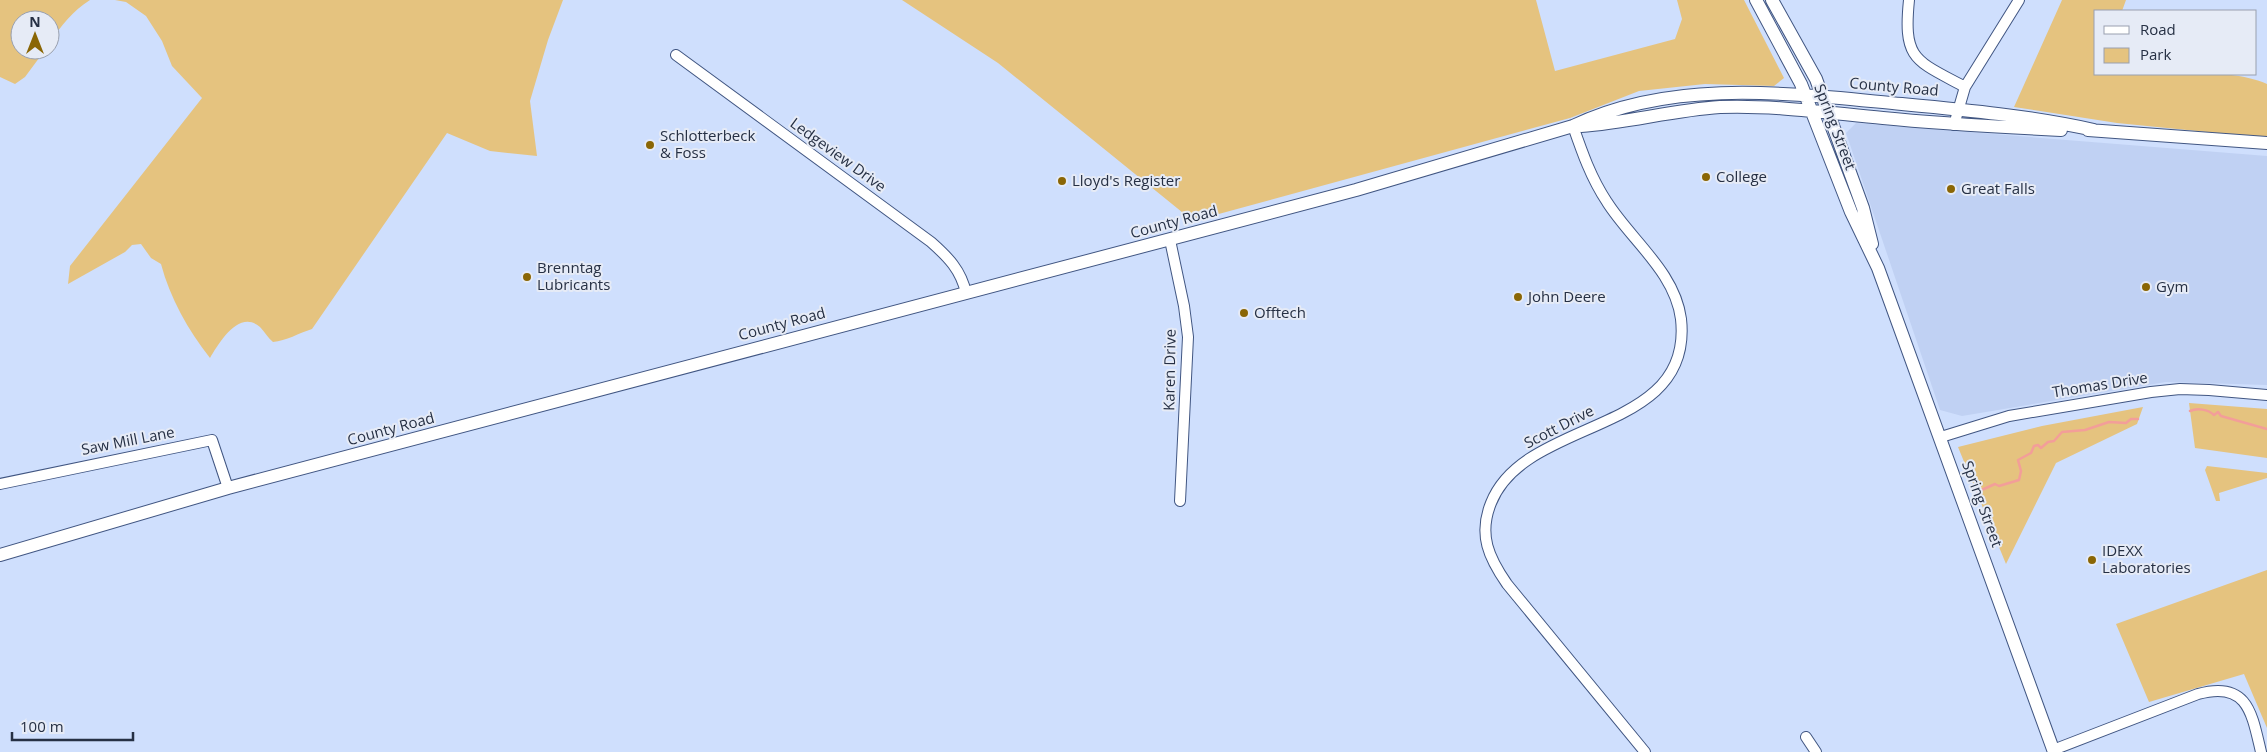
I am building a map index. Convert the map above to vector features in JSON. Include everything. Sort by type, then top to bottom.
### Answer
[{"type":"main road","name":"Spring Street","points":[[1756,0],[1806,96],[1851,212],[1878,268],[1941,437],[2053,751]]},
{"type":"main road","name":"Spring Street","points":[[1772,0],[1816,80],[1823,97],[1863,208],[1878,268]]},
{"type":"main road","name":"County Road","points":[[0,555],[228,488],[1347,192],[1573,126],[1600,113],[1659,98],[1712,93],[1823,97],[1958,110],[2066,124],[2094,130]]},
{"type":"main road","name":"County Road","points":[[1573,126],[1602,124],[1668,112],[1721,107],[1811,111],[1954,125],[2065,131],[2094,130],[2267,143]]},
{"type":"street","points":[[1909,0],[1906,27],[1910,48],[1922,64],[1964,87]]},
{"type":"street","points":[[1954,125],[1964,87],[2019,0]]},
{"type":"street","name":"Ledgeview Drive","points":[[676,55],[931,242],[954,264],[963,279],[966,293]]},
{"type":"street","name":"Scott Drive","points":[[1573,126],[1592,177],[1607,203],[1674,292],[1681,319],[1679,349],[1670,374],[1659,388],[1641,403],[1545,449],[1514,469],[1496,490],[1486,515],[1485,536],[1492,562],[1507,584],[1644,752]]},
{"type":"street","name":"Karen Drive","points":[[1170,240],[1184,306],[1188,337],[1180,501]]},
{"type":"street","name":"Thomas Drive","points":[[1941,437],[2009,416],[2151,392],[2180,389],[2267,394]]},
{"type":"street","name":"Saw Mill Lane","points":[[0,484],[212,440],[228,488]]},
{"type":"street","points":[[2053,751],[2198,694],[2216,690],[2234,693],[2245,700],[2261,752]]},
{"type":"street","points":[[1806,737],[1816,752]]},
{"type":"shaded area","points":[[1856,123],[2267,156],[2267,385],[2166,382],[1962,416],[1940,410],[1846,133]]},
{"type":"green space","points":[[0,0],[90,0],[78,9],[60,28],[60,10],[10,10],[10,60],[38,60],[25,77],[15,84],[0,77]]},
{"type":"green space","points":[[115,0],[563,0],[548,40],[530,101],[537,156],[490,151],[447,133],[312,329],[288,339],[273,342],[260,327],[245,322],[230,330],[210,358],[194,336],[181,313],[169,289],[161,264],[151,258],[141,244],[132,245],[125,252],[68,284],[70,266],[202,98],[172,66],[162,41],[146,16],[126,2]]},
{"type":"green space","points":[[902,0],[1536,0],[1555,71],[1675,39],[1682,19],[1677,0],[1744,0],[1784,78],[1774,86],[1705,84],[1639,91],[1570,118],[1193,221],[998,63]]},
{"type":"green space","points":[[2062,0],[2126,0],[2122,10],[2094,10],[2094,75],[2230,75],[2251,78],[2267,84],[2267,138],[2117,123],[2014,107]]},
{"type":"green space","points":[[2189,403],[2267,409],[2267,458],[2195,448]]},
{"type":"green space","points":[[2143,407],[2137,424],[2056,463],[2006,564],[1958,447],[2042,426]]},
{"type":"green space","points":[[2207,466],[2267,473],[2267,478],[2219,493],[2220,501],[2216,501],[2205,470]]},
{"type":"green space","points":[[2267,570],[2267,728],[2244,674],[2149,702],[2116,624]]},
{"type":"waterway","points":[[2190,411],[2209,411],[2214,415],[2218,412],[2221,416],[2267,429]]},
{"type":"waterway","points":[[1977,492],[1995,484],[1999,486],[2019,480],[2021,471],[2018,460],[2031,453],[2034,446],[2038,445],[2041,448],[2048,442],[2054,441],[2062,432],[2085,430],[2109,422],[2126,423],[2131,419],[2138,419]]},
{"type":"place","name":"Schlotterbeck & Foss","points":[[650,145]]},
{"type":"place","name":"College","points":[[1706,177]]},
{"type":"place","name":"Lloyd's Register","points":[[1062,181]]},
{"type":"place","name":"Great Falls","points":[[1951,189]]},
{"type":"place","name":"Brenntag Lubricants","points":[[527,277]]},
{"type":"place","name":"Gym","points":[[2146,287]]},
{"type":"place","name":"John Deere","points":[[1518,297]]},
{"type":"place","name":"Offtech","points":[[1244,313]]},
{"type":"place","name":"IDEXX Laboratories","points":[[2092,560]]}]
